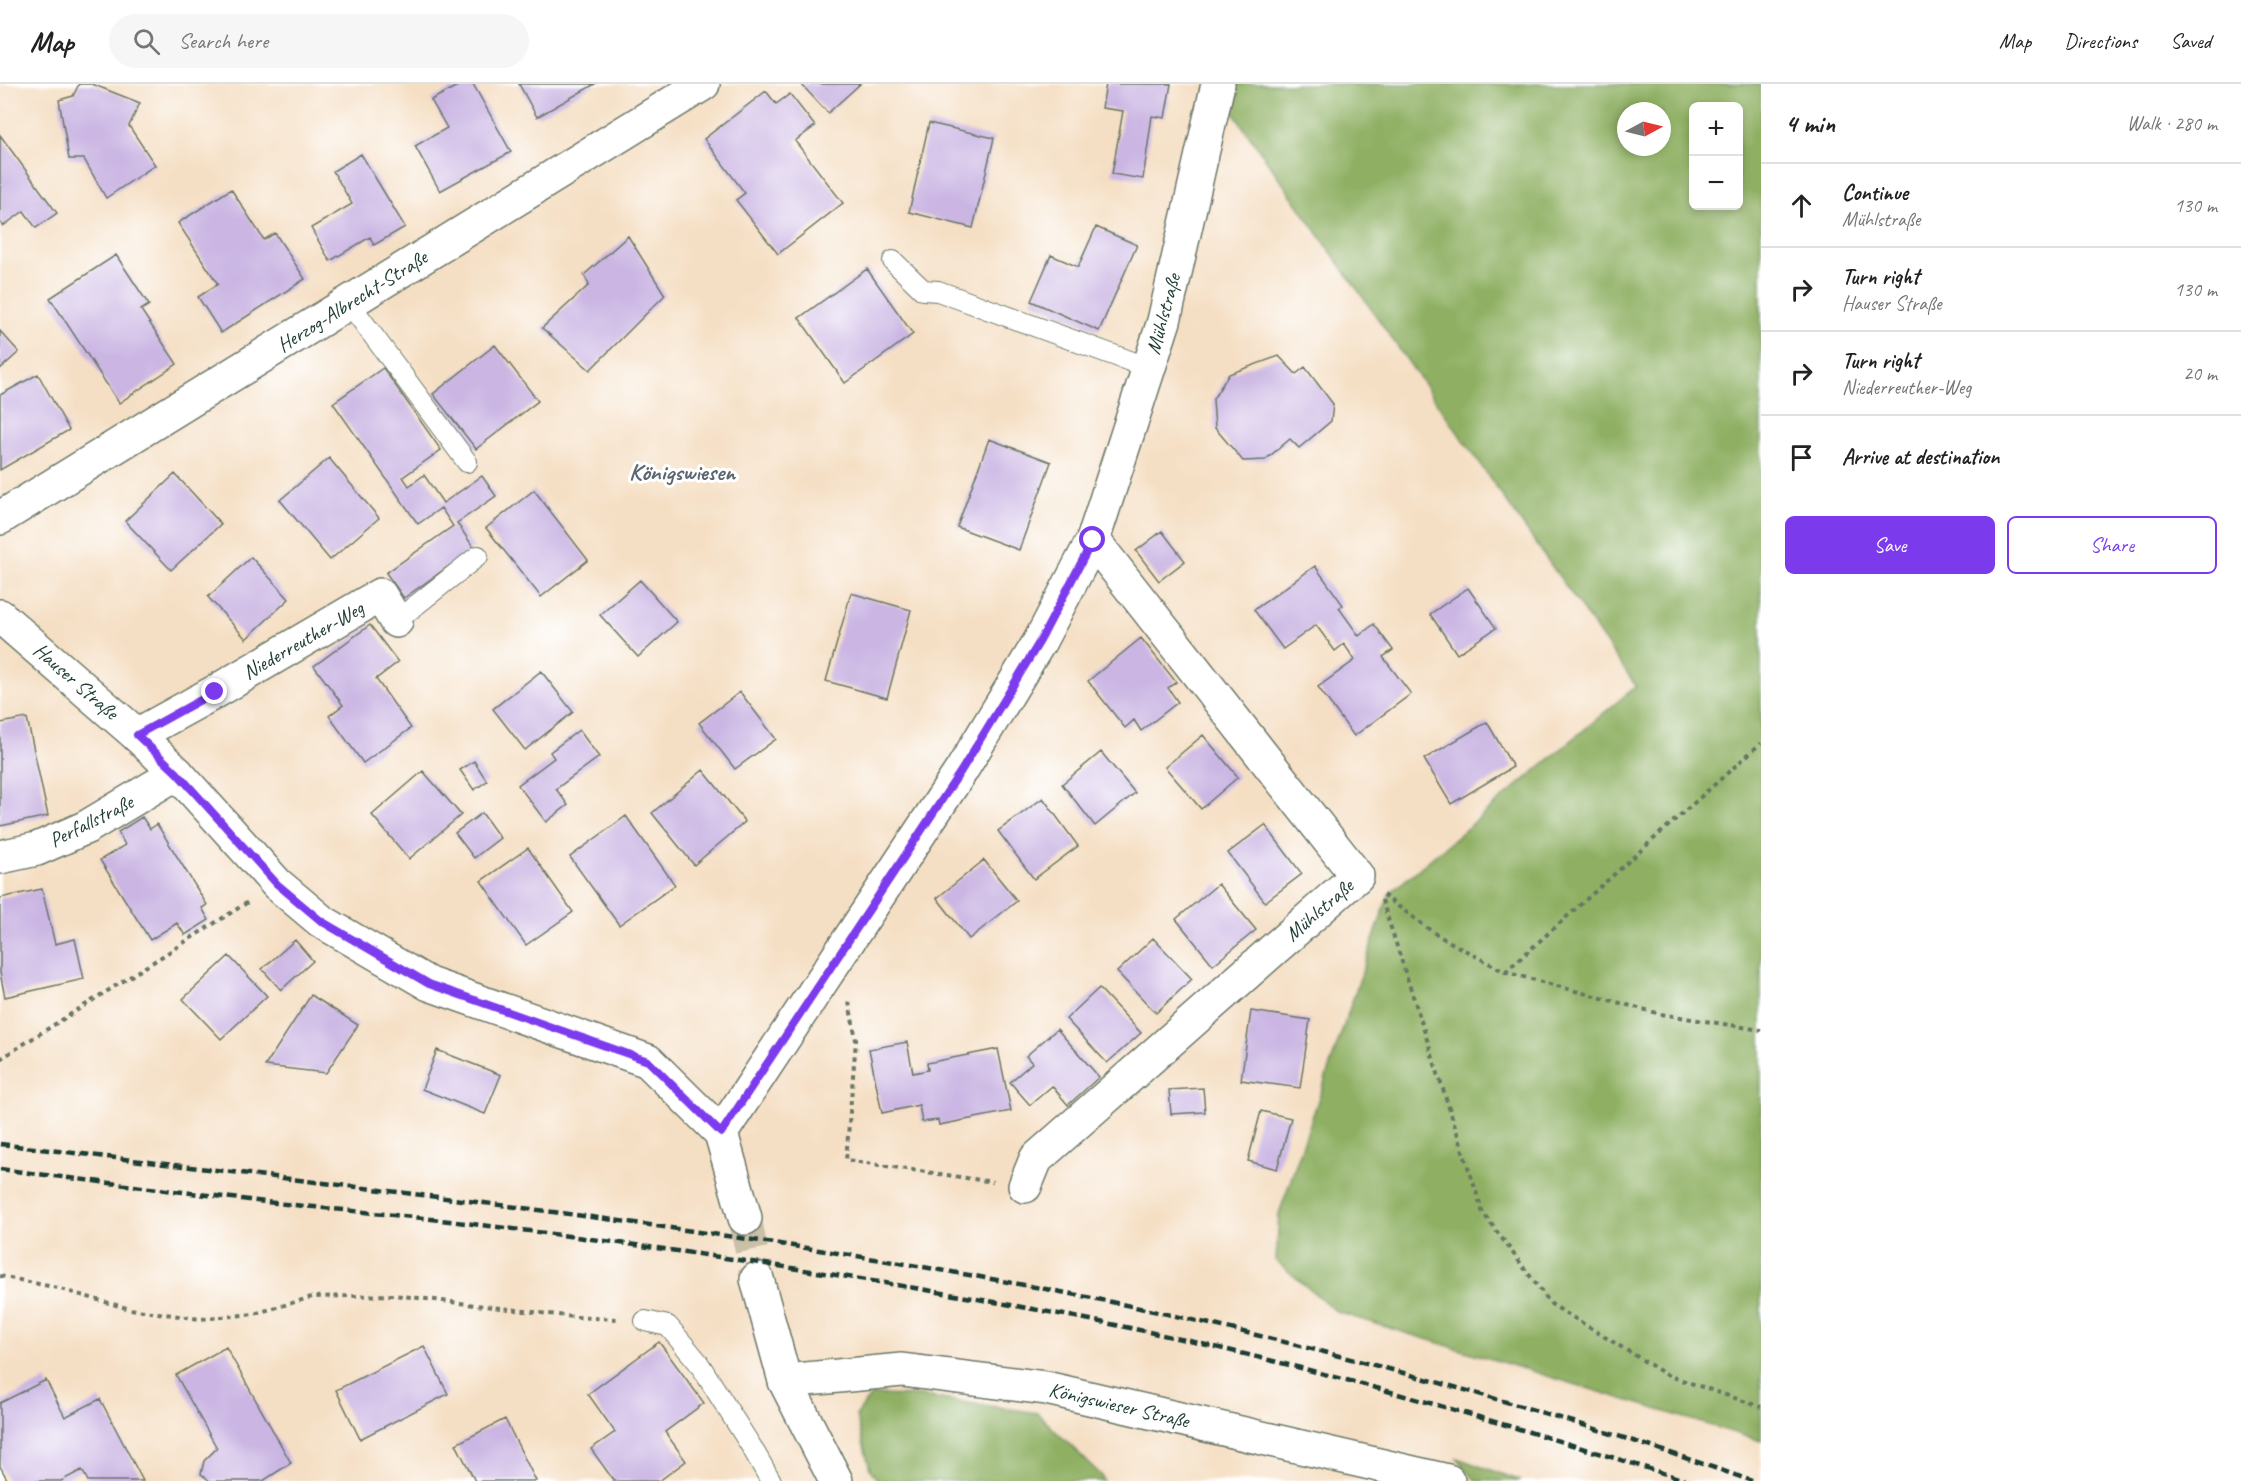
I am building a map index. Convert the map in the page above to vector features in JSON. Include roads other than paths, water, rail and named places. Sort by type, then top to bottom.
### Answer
[{"type":"street","name":"Herzog-Albrecht-Straße","points":[[0,518],[703,84]]},
{"type":"street","name":"Mühlstraße","points":[[721,1133],[961,771],[1028,661],[1093,540],[1164,321],[1218,84]]},
{"type":"street","name":"Mühlstraße","points":[[1025,1186],[1036,1159],[1358,876],[1093,540]]},
{"type":"street","name":"Niederreuther-Weg","points":[[137,735],[380,595],[396,621]]},
{"type":"street","name":"Hauser Straße","points":[[0,616],[137,735],[177,773],[277,884],[321,921],[429,984],[648,1061],[721,1133],[745,1218]]},
{"type":"street","name":"Perfallstraße","points":[[0,857],[37,849],[87,827],[177,773]]},
{"type":"street","points":[[758,1280],[785,1381],[836,1481]]},
{"type":"street","name":"Königswieser Straße","points":[[785,1381],[902,1370],[1046,1388],[1448,1481]]},
{"type":"lane","points":[[894,261],[923,290],[938,291],[1149,368]]},
{"type":"lane","points":[[349,303],[467,462]]},
{"type":"lane","points":[[396,621],[478,556]]},
{"type":"lane","points":[[645,1321],[668,1326],[698,1362],[771,1481]]},
{"type":"tunnel","points":[[745,1218],[757,1279]]},
{"type":"railway","points":[[0,1144],[540,1210],[809,1248],[1077,1295],[1219,1326],[1417,1377],[1585,1426],[1752,1481]]},
{"type":"railway","points":[[0,1169],[249,1200],[452,1221],[629,1244],[850,1277],[997,1302],[1149,1332],[1304,1369],[1459,1411],[1688,1481]]},
{"type":"district","name":"Königswiesen","points":[[682,472]]}]
